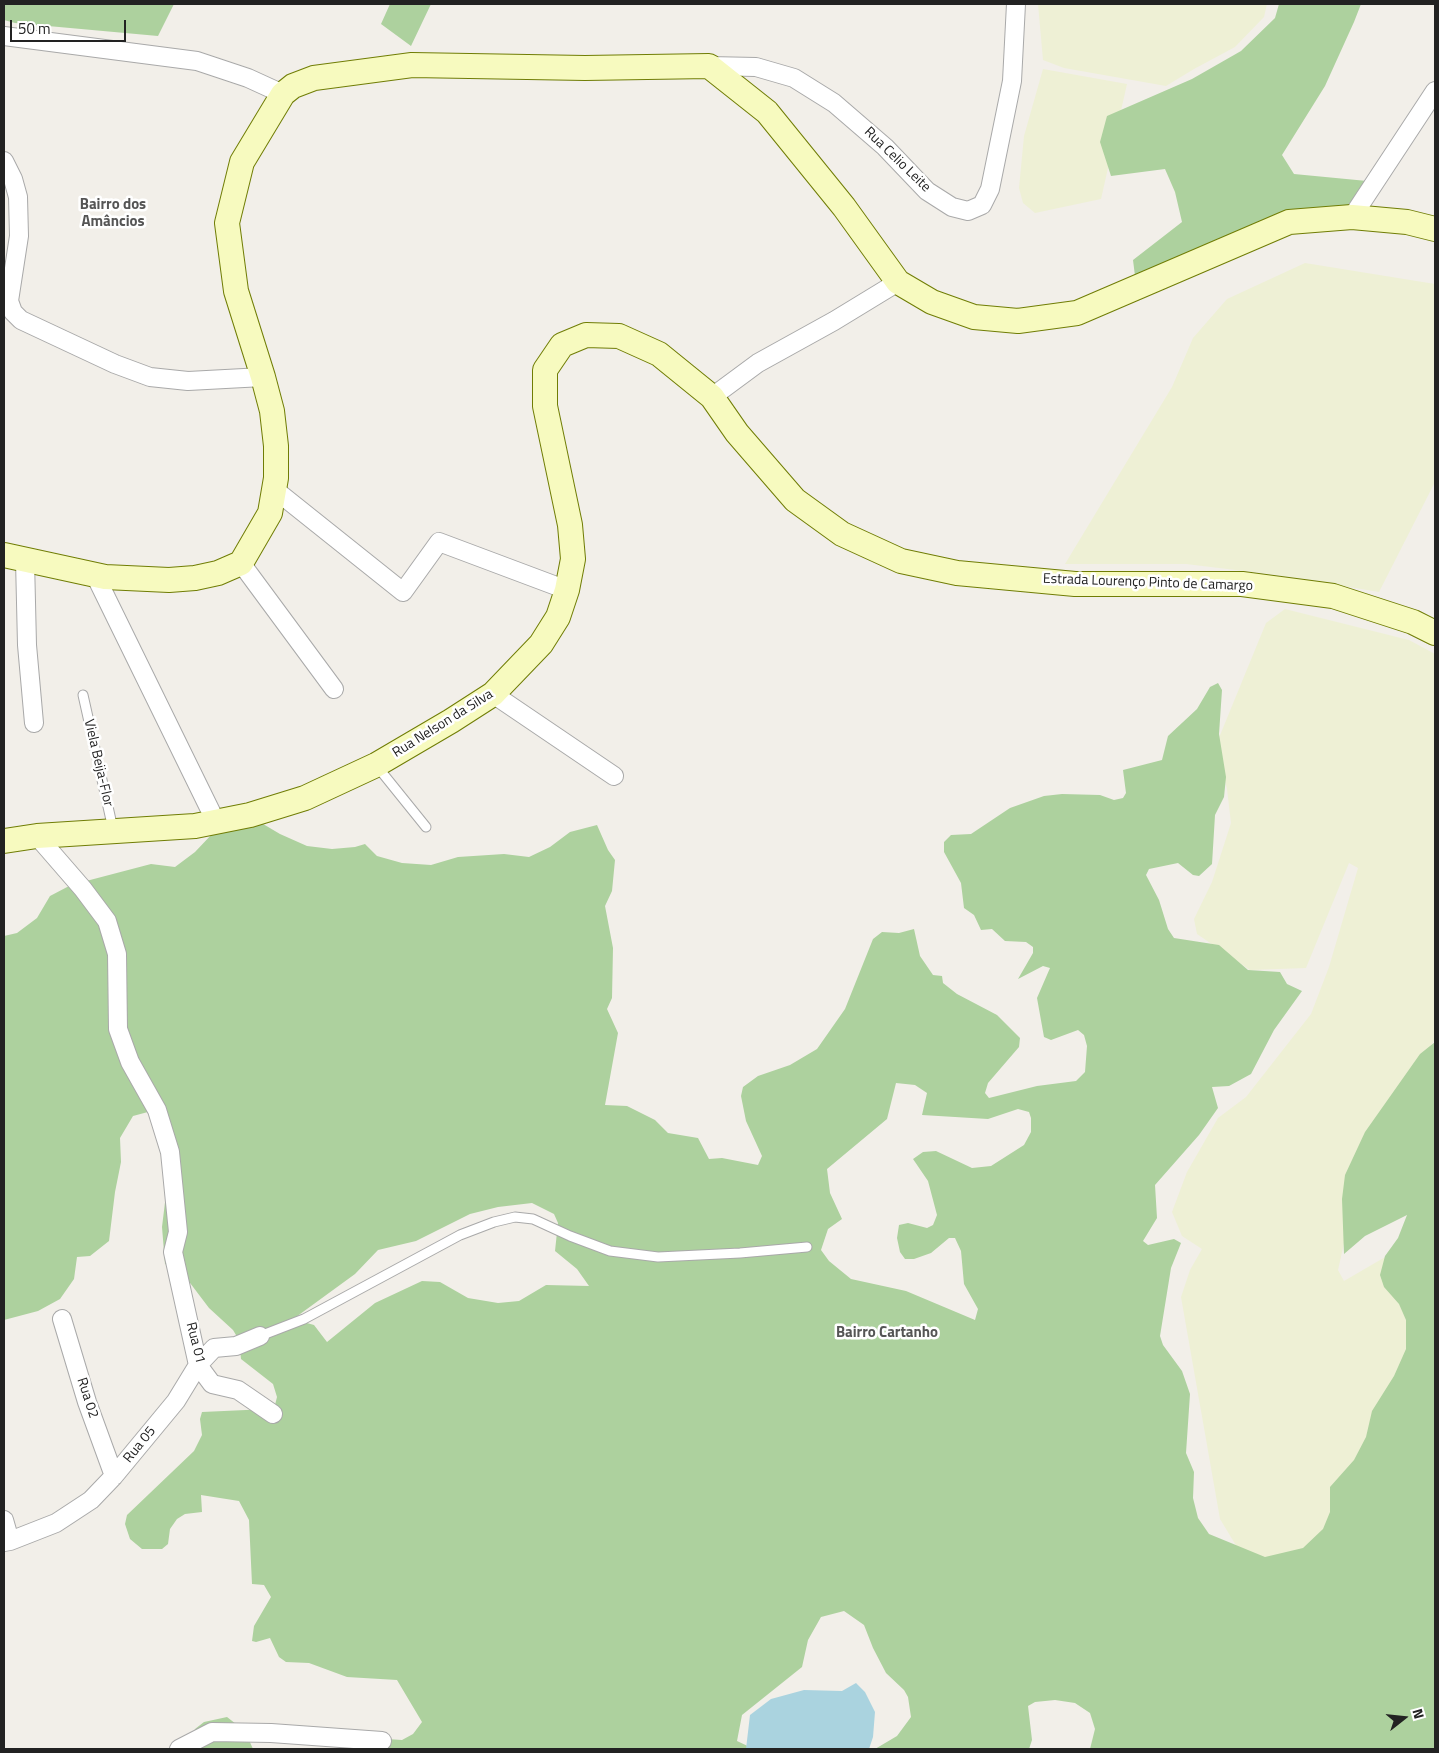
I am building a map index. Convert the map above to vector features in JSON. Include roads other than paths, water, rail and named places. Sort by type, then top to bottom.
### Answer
[{"type":"street","name":"Rua Celio Leite","points":[[709,66],[756,67],[794,78],[834,103],[885,147],[927,191],[952,207],[968,211],[982,205],[990,189],[1012,81],[1016,4]]},
{"type":"street","points":[[4,36],[197,62],[248,78],[282,94]]},
{"type":"street","points":[[34,723],[27,645],[14,557],[105,577],[169,580],[195,578],[218,573],[241,563],[270,513],[274,489],[276,446],[272,411],[264,377],[236,291],[227,223],[242,162],[282,94],[292,86],[314,78],[412,65],[585,68],[709,66],[767,112],[844,207],[898,282],[932,302],[974,317],[1018,321],[1077,313],[1289,222],[1352,218],[1407,222],[1435,229]]},
{"type":"street","points":[[1352,218],[1435,91]]},
{"type":"street","points":[[4,161],[8,181],[18,197],[19,236],[9,301],[13,312],[21,320],[115,364],[150,377],[188,381],[264,377]]},
{"type":"street","points":[[712,397],[758,363],[834,321],[898,282]]},
{"type":"street","name":"Rua Nelson da Silva","points":[[4,841],[37,836],[195,826],[250,815],[305,798],[376,765],[451,721],[493,694],[541,644],[558,618],[567,590],[573,559],[570,525],[545,406],[545,370],[562,345],[586,335],[619,336],[658,354],[712,397]]},
{"type":"street","name":"Estrada Lourenço Pinto de Camargo","points":[[712,397],[737,433],[795,500],[842,534],[900,561],[957,573],[1075,584],[1242,584],[1333,596],[1413,622],[1435,633]]},
{"type":"street","points":[[274,489],[403,592],[439,542],[567,590]]},
{"type":"street","points":[[241,563],[334,689]]},
{"type":"street","points":[[95,575],[216,822]]},
{"type":"street","points":[[493,694],[614,776]]},
{"type":"street","name":"Rua 01","points":[[37,836],[83,889],[107,922],[117,954],[118,1029],[130,1062],[158,1110],[170,1152],[178,1232],[174,1252],[198,1365],[212,1384],[238,1390],[273,1414]]},
{"type":"street","name":"Rua 02","points":[[62,1319],[87,1402],[114,1476]]},
{"type":"street","name":"Rua 05","points":[[7,1541],[56,1523],[91,1500],[114,1476],[176,1401],[198,1365],[214,1348],[236,1346],[260,1336]]},
{"type":"street","points":[[4,1520],[7,1541]]},
{"type":"street","points":[[180,1749],[212,1732],[271,1733],[382,1741]]},
{"type":"lane","name":"Viela Beija-Flor","points":[[82,695],[113,832]]},
{"type":"lane","points":[[376,765],[426,827]]},
{"type":"lane","points":[[260,1336],[304,1319],[460,1235],[494,1222],[515,1217],[533,1219],[610,1251],[658,1256],[740,1253],[806,1247]]},
{"type":"water","points":[[856,1683],[865,1692],[875,1712],[873,1737],[869,1749],[746,1749],[750,1715],[771,1699],[804,1690],[842,1691]]},
{"type":"district","name":"Bairro dos Amâncios","points":[[113,214]]},
{"type":"district","name":"Bairro Cartanho","points":[[887,1333]]}]
